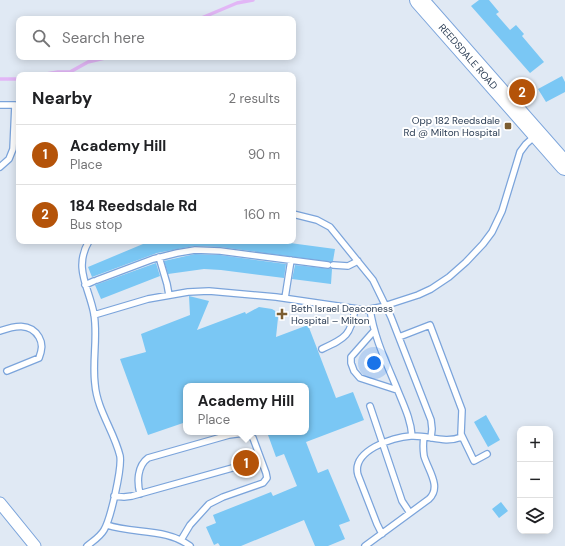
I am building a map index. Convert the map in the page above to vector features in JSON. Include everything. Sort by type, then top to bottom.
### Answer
[{"type":"main road","name":"REEDSDALE ROAD","points":[[419,0],[565,166]]},
{"type":"street","points":[[0,503],[35,546]]},
{"type":"lane","points":[[0,105],[15,105],[13,149],[8,159],[0,167]]},
{"type":"lane","points":[[94,315],[141,301],[182,292],[203,291],[285,298],[355,309],[370,309],[418,295],[438,285],[455,273],[478,250],[492,232],[510,190],[516,162],[520,152],[537,134]]},
{"type":"lane","points":[[296,215],[311,218],[326,224],[338,235],[373,280],[386,305],[430,420],[432,429],[431,438]]},
{"type":"lane","points":[[87,546],[98,537],[107,525],[114,496],[120,459],[95,389],[94,315],[82,272],[84,252],[88,244]]},
{"type":"lane","points":[[85,285],[159,257],[183,252],[208,250],[348,266],[358,262]]},
{"type":"lane","points":[[159,257],[169,295]]},
{"type":"lane","points":[[285,298],[291,260]]},
{"type":"lane","points":[[322,349],[337,342],[348,333],[352,326],[355,309]]},
{"type":"lane","points":[[370,309],[374,331],[409,420],[412,436]]},
{"type":"lane","points":[[399,337],[430,325],[462,410],[460,430],[462,437],[474,461],[487,454]]},
{"type":"lane","points":[[0,332],[20,326],[31,328],[38,334],[42,342],[42,351],[39,358],[7,371]]},
{"type":"lane","points":[[374,331],[351,357],[352,367],[360,378],[397,390]]},
{"type":"lane","points":[[370,406],[402,501],[410,513]]},
{"type":"lane","points":[[140,494],[138,484],[139,474],[145,460],[152,456],[229,435]]},
{"type":"lane","points":[[181,540],[194,521],[214,501],[266,481],[266,476],[253,438],[249,435]]},
{"type":"lane","points":[[382,534],[374,517],[356,468],[363,455],[382,444],[400,437],[412,436],[444,440],[462,437]]},
{"type":"lane","points":[[365,546],[429,499],[435,491],[424,452],[424,437]]},
{"type":"lane","points":[[114,496],[128,497],[261,460]]},
{"type":"lane","points":[[107,525],[168,536],[181,540],[190,546]]},
{"type":"building","points":[[479,0],[489,0],[499,12],[496,14],[510,30],[516,25],[524,34],[522,36],[544,62],[530,73],[471,6]]},
{"type":"building","points":[[562,76],[565,82],[565,92],[546,102],[538,89]]},
{"type":"building","points":[[143,244],[296,244],[335,249],[333,261],[331,262],[220,247],[194,246],[157,253],[92,277],[88,267]]},
{"type":"building","points":[[195,254],[220,255],[286,264],[284,278],[204,269],[168,274],[164,261]]},
{"type":"building","points":[[156,263],[160,276],[101,299],[95,285]]},
{"type":"building","points":[[295,265],[332,269],[331,284],[292,279]]},
{"type":"building","points":[[189,296],[209,301],[197,330],[245,312],[246,314],[259,307],[272,309],[277,312],[278,318],[276,337],[308,325],[336,398],[353,392],[364,420],[306,442],[318,473],[328,469],[350,521],[339,525],[345,539],[328,546],[315,546],[304,520],[241,546],[220,546],[218,543],[214,545],[206,527],[216,523],[213,515],[271,492],[273,496],[297,486],[284,454],[276,457],[268,435],[309,435],[309,383],[183,383],[183,423],[148,435],[120,359],[146,352],[141,334],[190,315]]},
{"type":"building","points":[[486,415],[500,440],[488,447],[474,422]]},
{"type":"building","points":[[501,502],[508,511],[499,518],[492,509]]},
{"type":"waterway","points":[[206,16],[237,3],[253,0]]},
{"type":"waterway","points":[[70,72],[88,62],[96,60]]},
{"type":"waterway","points":[[58,72],[70,72]]},
{"type":"waterway","points":[[0,79],[16,79]]},
{"type":"place","name":"184 Reedsdale Rd","points":[[522,92]]},
{"type":"place","name":"Opp 182 Reedsdale Rd @ Milton Hospital","points":[[508,126]]},
{"type":"place","name":"Beth Israel Deaconess Hospital – Milton","points":[[282,314]]},
{"type":"place","name":"Academy Hill","points":[[246,463]]}]
